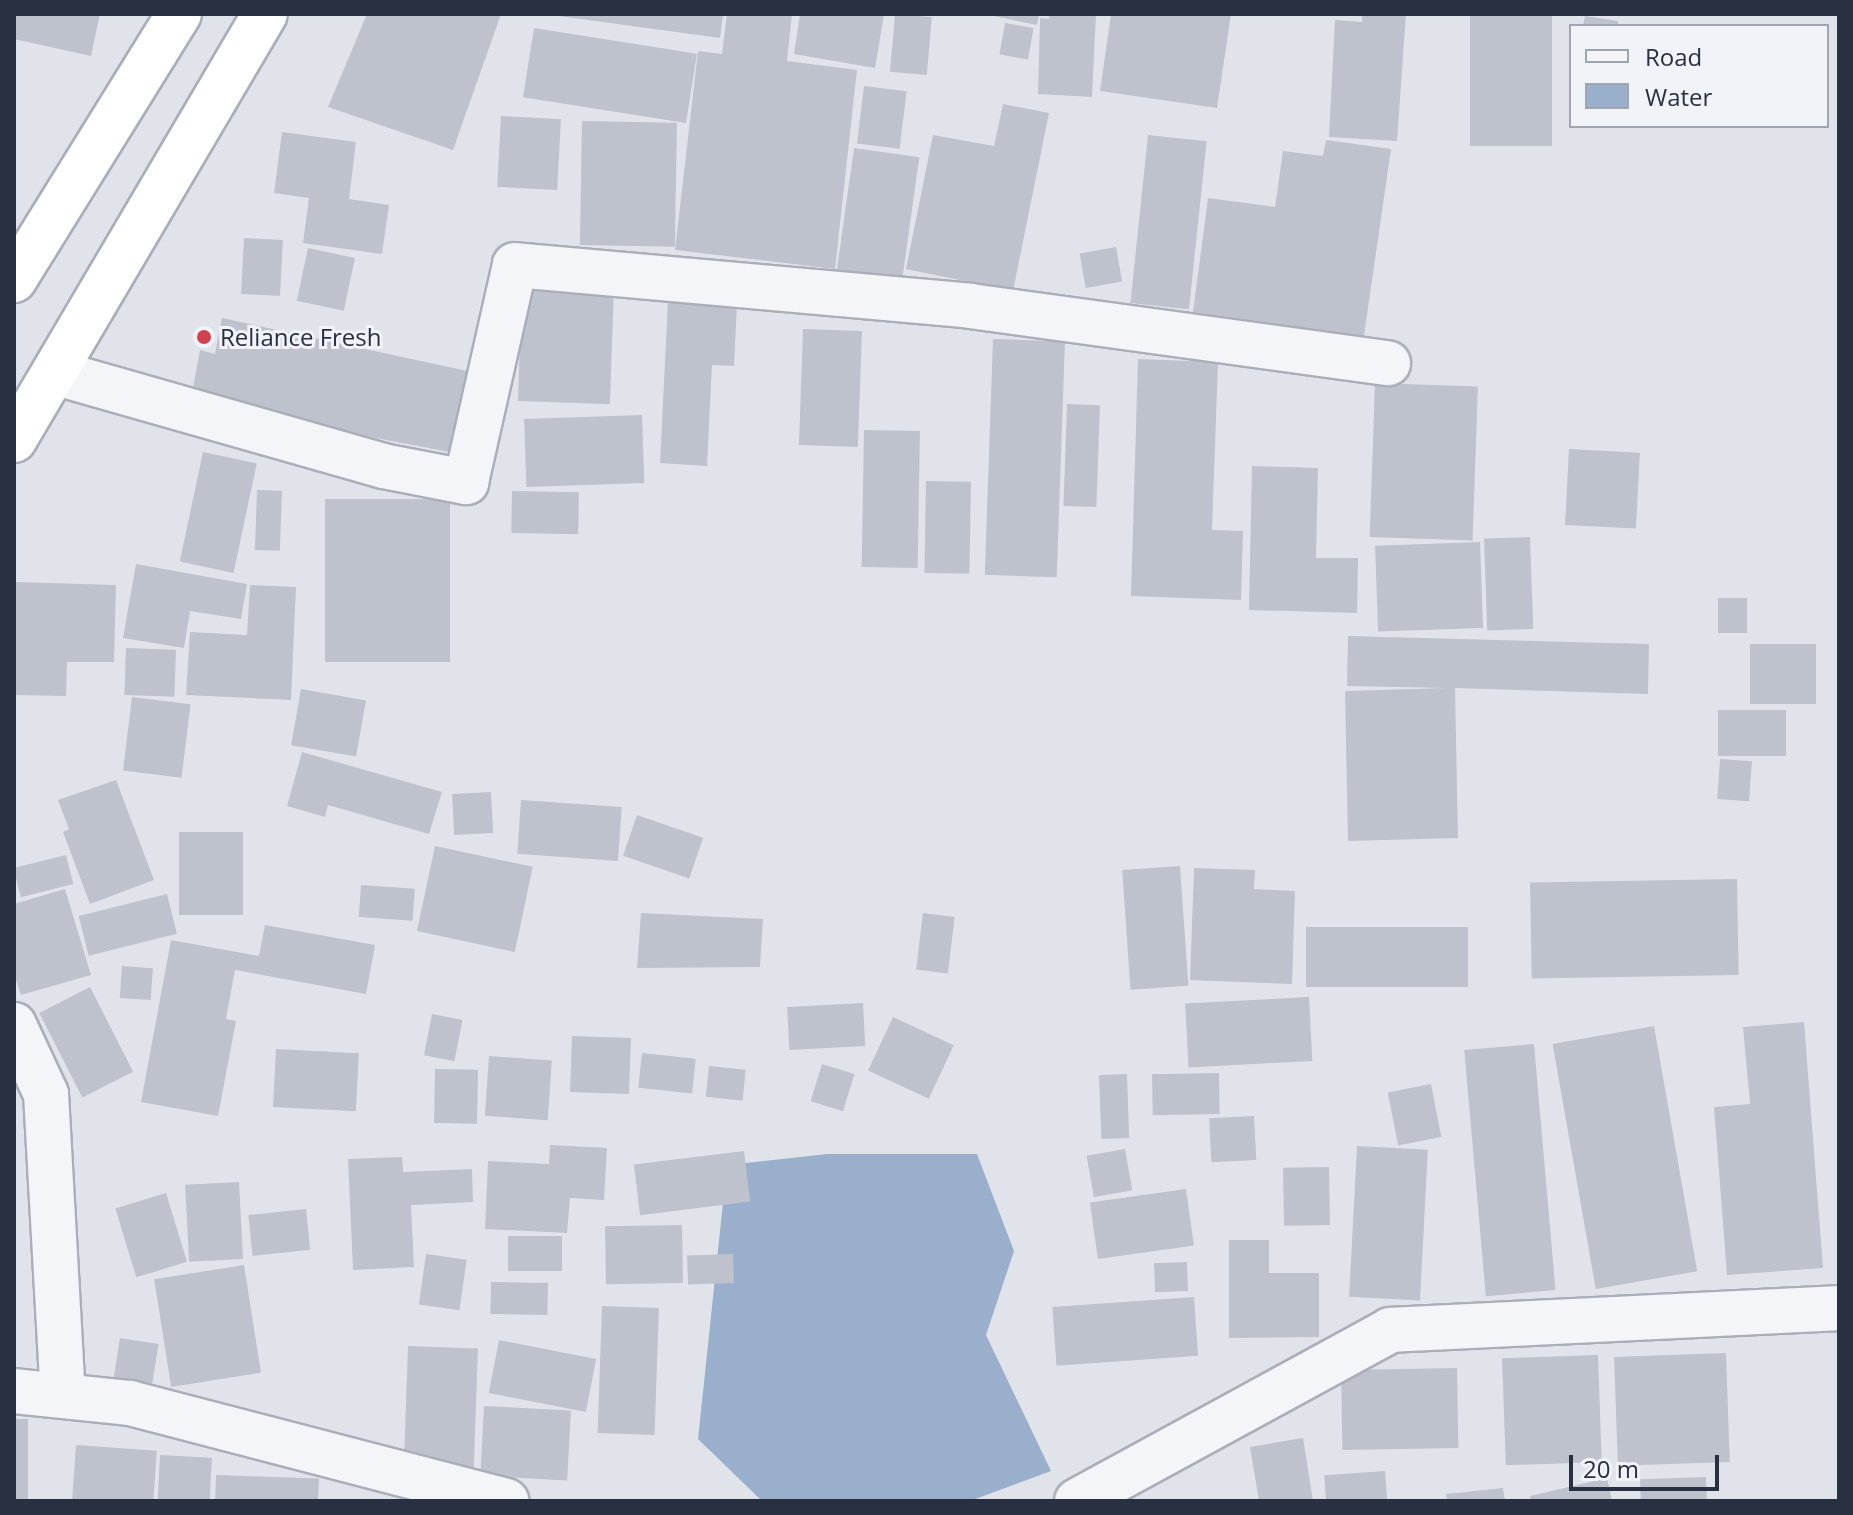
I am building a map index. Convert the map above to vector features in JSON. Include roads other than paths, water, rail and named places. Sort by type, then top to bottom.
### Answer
[{"type":"highway","points":[[14,280],[179,14]]},
{"type":"highway","points":[[14,440],[57,373],[265,14]]},
{"type":"street","points":[[57,373],[383,466],[466,482],[515,265],[970,306],[1388,363]]},
{"type":"street","points":[[14,1025],[46,1094],[63,1395]]},
{"type":"street","points":[[1077,1501],[1390,1330],[1839,1308]]},
{"type":"street","points":[[14,1391],[130,1403],[506,1501]]},
{"type":"water","points":[[827,1154],[977,1154],[1014,1251],[986,1335],[1051,1471],[970,1501],[762,1501],[698,1439],[727,1165]]},
{"type":"place","name":"Reliance Fresh","points":[[204,337]]}]
